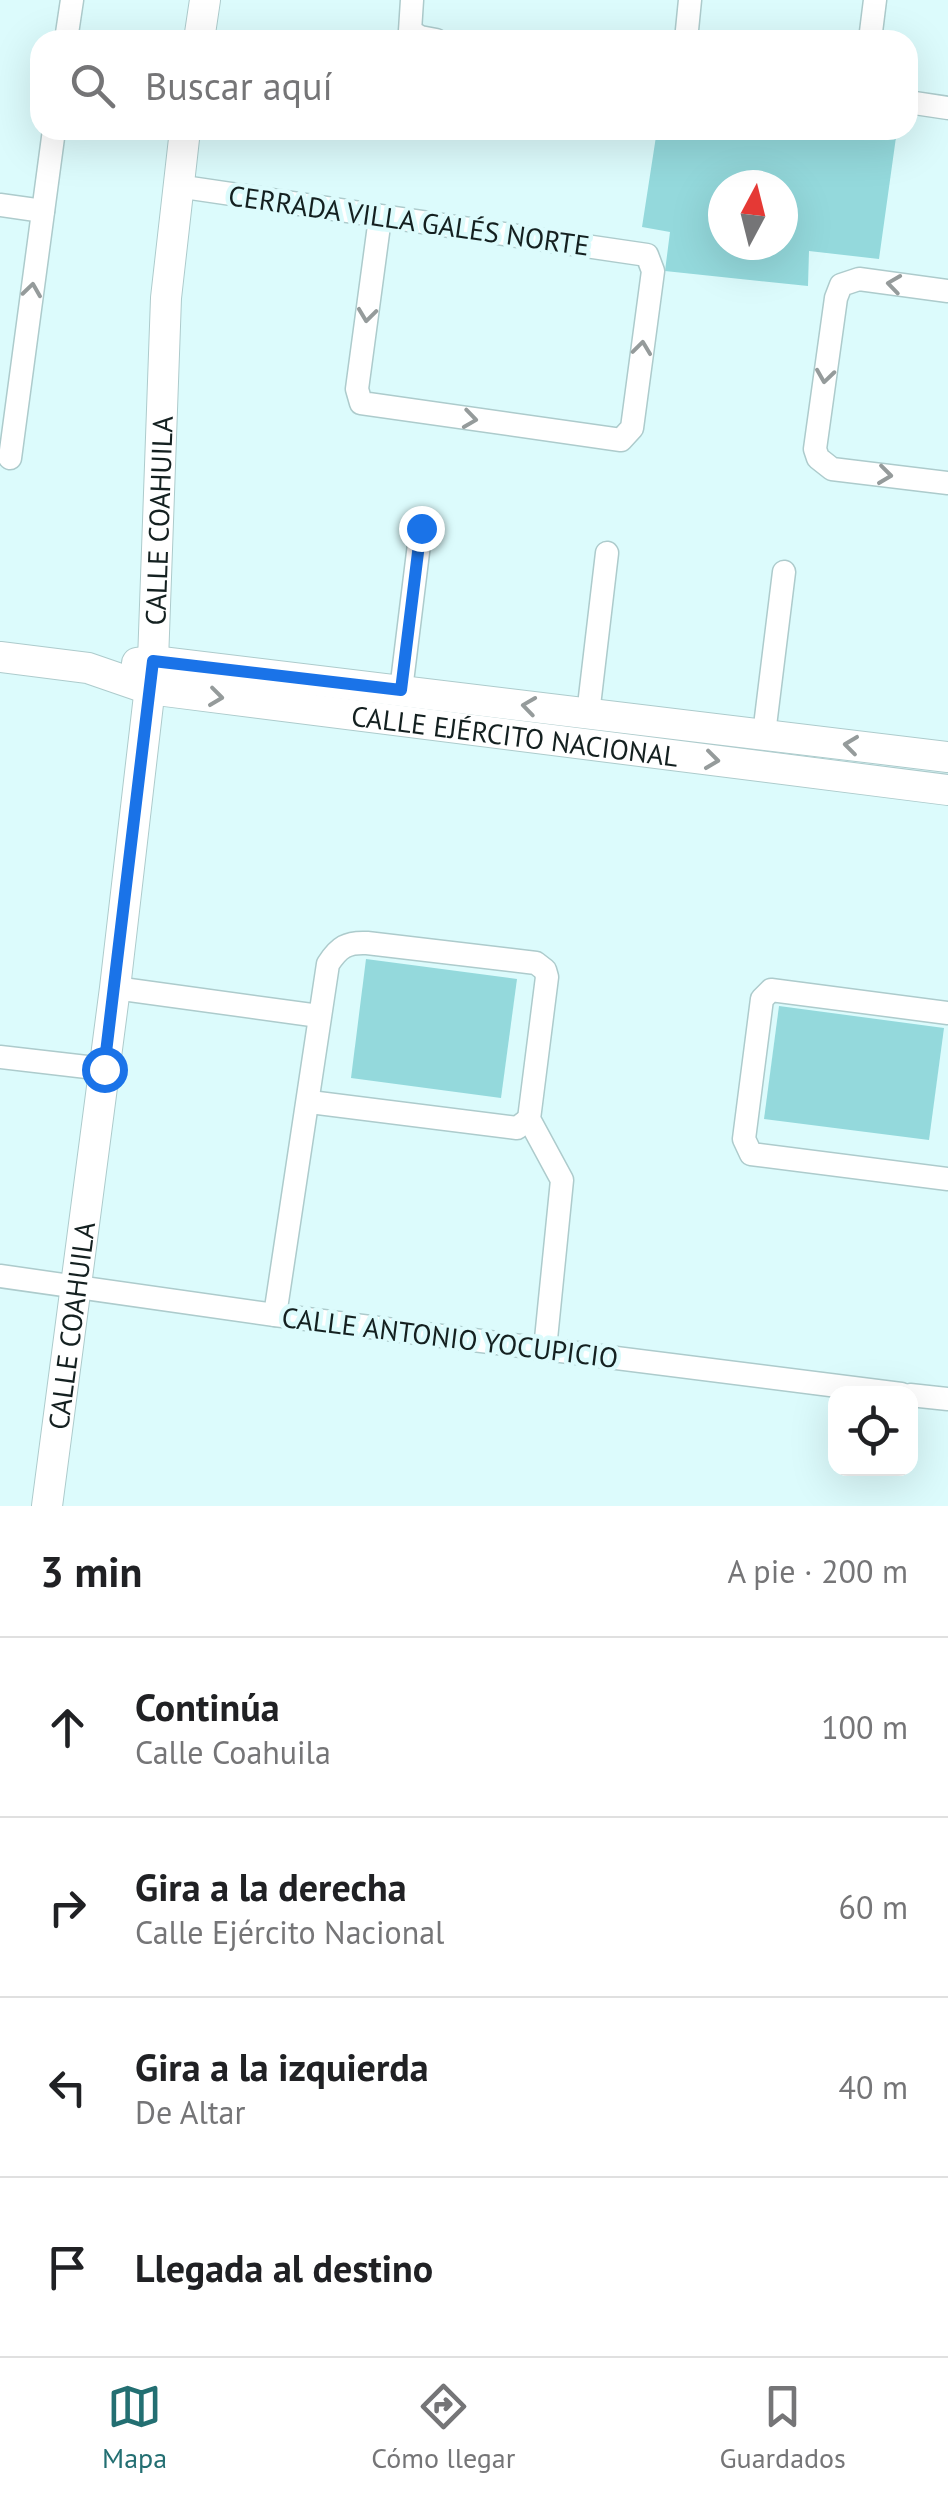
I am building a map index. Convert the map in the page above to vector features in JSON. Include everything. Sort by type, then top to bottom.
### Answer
[{"type":"street","points":[[68,30],[72,0]]},
{"type":"street","points":[[200,30],[205,0]]},
{"type":"street","points":[[411,30],[412,0]]},
{"type":"street","points":[[687,30],[690,0]]},
{"type":"street","points":[[871,30],[875,0]]},
{"type":"street","points":[[918,104],[948,108]]},
{"type":"street","points":[[10,458],[10,385],[53,140]]},
{"type":"street","name":"CALLE COAHUILA","points":[[47,1506],[115,988],[151,675],[166,298],[184,140]]},
{"type":"street","name":"CERRADA VILLA GALÉS NORTE","points":[[177,186],[647,255],[652,271],[632,428],[621,440],[361,402],[357,389],[380,218]]},
{"type":"street","points":[[0,205],[43,211]]},
{"type":"street","points":[[948,292],[859,278],[841,285],[816,449],[818,458],[832,469],[948,483]]},
{"type":"street","points":[[401,690],[421,528]]},
{"type":"street","points":[[588,714],[607,553]]},
{"type":"street","points":[[764,734],[784,572]]},
{"type":"street","name":"CALLE EJÉRCITO NACIONAL","points":[[0,657],[151,675],[948,790]]},
{"type":"street","name":"CALLE EJÉRCITO NACIONAL","points":[[151,675],[401,690],[948,757]]},
{"type":"street","points":[[275,1315],[328,964],[338,949],[352,942],[367,943],[536,963],[548,977],[529,1119],[562,1180],[545,1349]]},
{"type":"street","points":[[115,988],[320,1016]]},
{"type":"street","points":[[948,1013],[766,992],[744,1139],[751,1154],[948,1179]]},
{"type":"street","points":[[0,1058],[104,1069]]},
{"type":"street","points":[[310,1102],[517,1128],[529,1119]]},
{"type":"street","name":"CALLE ANTONIO YOCUPICIO","points":[[0,1276],[838,1386]]},
{"type":"street","points":[[918,1396],[948,1400]]},
{"type":"shaded area","points":[[655,140],[896,140],[879,259],[809,251],[808,286],[665,271],[670,232],[642,227]]},
{"type":"shaded area","points":[[366,959],[517,979],[501,1098],[351,1078]]},
{"type":"shaded area","points":[[779,1006],[944,1028],[929,1140],[764,1119]]},
{"type":"route","points":[[104,1069],[153,661],[401,690],[421,528]]}]
